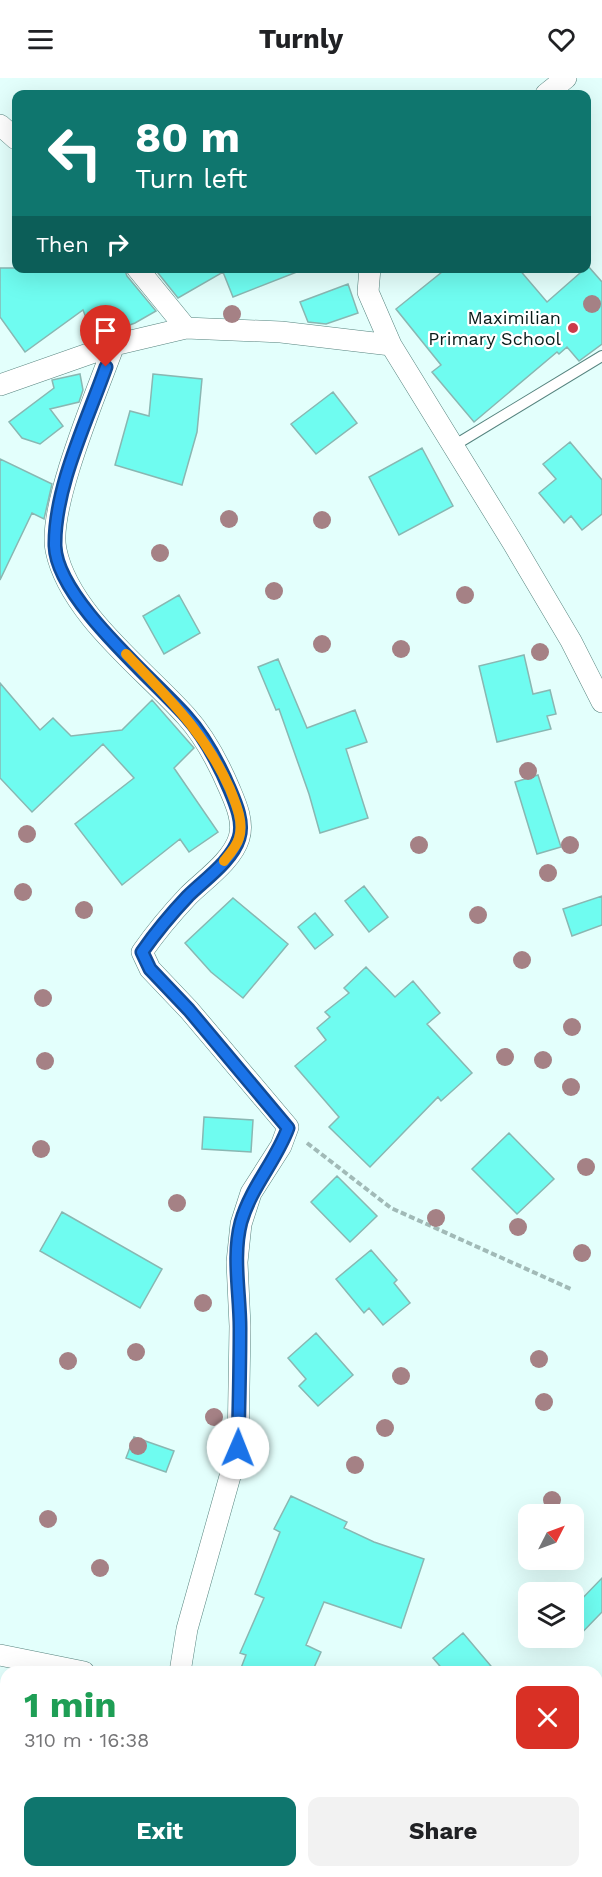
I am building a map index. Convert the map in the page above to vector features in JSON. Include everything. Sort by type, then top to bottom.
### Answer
[{"type":"street","points":[[551,90],[566,78]]},
{"type":"street","points":[[0,125],[12,136]]},
{"type":"street","points":[[141,273],[186,328]]},
{"type":"street","points":[[370,273],[368,292],[391,345],[455,446],[571,641],[602,702]]},
{"type":"street","points":[[0,385],[114,345],[186,328],[281,332],[391,345]]},
{"type":"street","points":[[114,345],[75,454],[58,514],[55,548],[65,580],[96,622],[188,717],[208,744],[239,811],[239,838],[225,860],[179,906],[142,952],[150,969],[189,1010],[288,1128],[281,1146],[251,1193],[241,1224],[237,1262],[240,1326],[238,1448],[187,1629],[181,1666]]},
{"type":"street","points":[[0,1655],[54,1666]]},
{"type":"lane","points":[[455,446],[602,356]]},
{"type":"path","points":[[288,1128],[359,1186],[391,1208],[573,1290]]},
{"type":"building","points":[[0,268],[12,268],[12,273],[126,273],[156,311],[135,323],[94,338],[83,310],[25,352],[0,317]]},
{"type":"building","points":[[591,269],[602,282],[602,344],[579,361],[567,347],[559,354],[557,352],[474,422],[432,372],[441,365],[396,309],[441,273],[522,273],[547,302],[580,273],[591,273]]},
{"type":"building","points":[[158,273],[221,273],[178,298]]},
{"type":"building","points":[[223,273],[294,273],[233,297]]},
{"type":"building","points":[[348,284],[358,313],[326,324],[308,322],[300,302]]},
{"type":"building","points":[[80,374],[83,390],[79,402],[50,409],[63,426],[40,444],[22,438],[9,422],[54,388],[52,380]]},
{"type":"building","points":[[153,374],[202,379],[197,432],[182,485],[115,465],[130,411],[149,416]]},
{"type":"building","points":[[333,392],[357,423],[316,454],[291,424]]},
{"type":"building","points":[[570,442],[602,480],[602,514],[582,530],[571,516],[564,523],[539,493],[556,479],[543,464]]},
{"type":"building","points":[[422,448],[453,506],[399,535],[369,477]]},
{"type":"building","points":[[0,459],[52,484],[44,519],[32,513],[0,580]]},
{"type":"building","points":[[179,595],[200,633],[164,654],[143,616]]},
{"type":"building","points":[[524,655],[533,694],[550,690],[556,714],[547,716],[551,729],[497,742],[479,666]]},
{"type":"building","points":[[278,659],[307,728],[355,710],[367,742],[346,749],[368,818],[320,833],[279,709],[276,710],[258,667]]},
{"type":"building","points":[[0,683],[40,730],[53,718],[71,736],[122,730],[152,700],[194,748],[174,768],[218,832],[189,852],[180,839],[122,885],[75,824],[134,778],[103,744],[32,812],[0,778]]},
{"type":"building","points":[[538,775],[561,847],[537,854],[515,782]]},
{"type":"building","points":[[364,886],[388,917],[369,932],[345,901]]},
{"type":"building","points":[[602,896],[602,925],[572,936],[563,909]]},
{"type":"building","points":[[233,898],[288,944],[243,998],[211,972],[185,943]]},
{"type":"building","points":[[315,913],[333,935],[315,949],[298,927]]},
{"type":"building","points":[[366,967],[395,997],[413,981],[440,1013],[427,1024],[472,1073],[441,1101],[438,1097],[370,1167],[329,1127],[339,1117],[295,1066],[326,1040],[317,1028],[330,1017],[325,1012],[349,993],[344,988]]},
{"type":"building","points":[[204,1117],[253,1120],[251,1152],[202,1149]]},
{"type":"building","points":[[509,1133],[554,1179],[517,1214],[472,1169]]},
{"type":"building","points":[[337,1176],[377,1216],[350,1242],[311,1202]]},
{"type":"building","points":[[62,1212],[162,1269],[140,1308],[40,1251]]},
{"type":"building","points":[[371,1250],[397,1280],[394,1283],[410,1303],[383,1325],[369,1308],[364,1313],[336,1279]]},
{"type":"building","points":[[316,1333],[353,1375],[318,1406],[299,1386],[306,1379],[288,1358]]},
{"type":"building","points":[[134,1437],[174,1451],[166,1472],[126,1458]]},
{"type":"building","points":[[291,1496],[347,1522],[344,1528],[374,1542],[424,1559],[401,1628],[324,1602],[306,1645],[321,1652],[315,1666],[242,1666],[246,1655],[240,1653],[264,1598],[255,1594],[280,1532],[274,1529]]},
{"type":"building","points":[[602,1578],[602,1612],[584,1631],[584,1597]]},
{"type":"building","points":[[463,1633],[491,1666],[440,1666],[433,1658]]},
{"type":"slow traffic","points":[[126,654],[188,717],[208,744],[223,774],[239,811],[239,838],[224,861]]},
{"type":"place","name":"Maximilian Primary School","points":[[573,328]]},
{"type":"route","points":[[106,367],[75,454],[58,514],[55,548],[65,580],[96,622],[188,717],[208,744],[239,811],[239,838],[225,860],[187,897],[155,933],[142,952],[150,969],[189,1010],[272,1106],[288,1128],[281,1146],[251,1193],[241,1224],[237,1262],[240,1326],[238,1448]]}]
